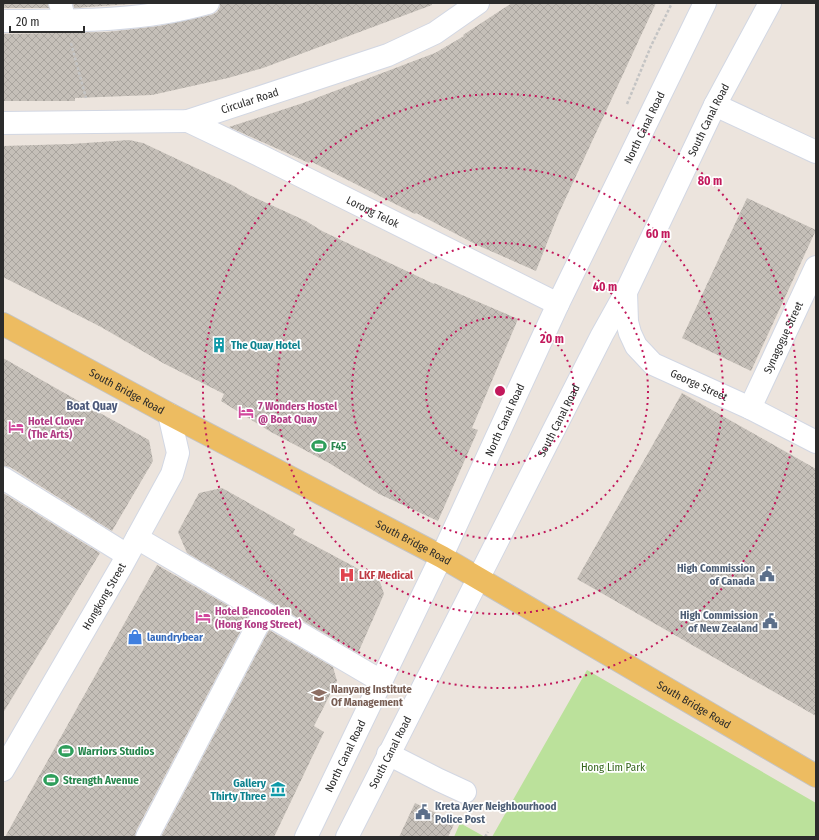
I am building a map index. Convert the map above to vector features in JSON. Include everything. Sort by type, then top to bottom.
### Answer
[{"type":"main road","name":"South Bridge Road","points":[[3,324],[169,414],[442,557],[816,776]]},
{"type":"street","points":[[3,21],[63,12],[118,19],[149,16],[208,3]]},
{"type":"street","name":"Circular Road","points":[[3,123],[188,121],[388,55],[435,33],[478,3]]},
{"type":"street","name":"North Canal Road","points":[[306,837],[442,557],[558,304],[705,3]]},
{"type":"street","name":"South Canal Road","points":[[347,837],[602,335],[626,292],[715,105],[770,3]]},
{"type":"street","points":[[715,105],[816,152]]},
{"type":"street","name":"Lorong Telok","points":[[188,121],[558,304]]},
{"type":"street","name":"Synagogue Street","points":[[750,408],[816,267]]},
{"type":"street","name":"George Street","points":[[626,292],[627,322],[630,333],[636,346],[644,356],[654,364],[750,408],[816,442]]},
{"type":"street","name":"Hongkong Street","points":[[3,770],[172,474],[178,453],[169,414]]},
{"type":"street","points":[[3,478],[264,613],[381,681]]},
{"type":"street","points":[[146,837],[264,613]]},
{"type":"street","points":[[388,754],[465,792]]},
{"type":"path","points":[[63,12],[93,122]]},
{"type":"path","points":[[485,837],[488,832]]},
{"type":"green space","name":"Hong Lim Park","points":[[587,670],[816,803],[816,837],[492,837]]},
{"type":"green space","points":[[460,823],[485,837],[454,837]]},
{"type":"building","points":[[3,3],[48,3],[49,8],[3,8]]},
{"type":"building","points":[[73,3],[143,3],[74,8]]},
{"type":"building","points":[[220,3],[432,3],[432,5],[263,68],[228,78],[152,95],[75,98],[75,101],[3,101],[3,34],[107,32],[159,26],[211,15],[217,12],[220,7]]},
{"type":"building","points":[[512,3],[656,3],[558,215],[536,271],[477,245],[310,161],[309,163],[229,127],[303,103],[435,53],[464,36],[463,35]]},
{"type":"building","points":[[129,140],[143,143],[232,185],[251,196],[306,221],[322,231],[434,284],[518,319],[472,428],[478,430],[438,521],[379,494],[329,463],[271,432],[221,401],[224,394],[163,363],[101,327],[3,277],[3,146],[71,144]]},
{"type":"building","points":[[747,198],[816,230],[751,371],[682,338]]},
{"type":"building","points":[[3,358],[149,440],[153,461],[112,531],[10,467],[3,466]]},
{"type":"building","points":[[682,393],[816,469],[816,716],[577,579]]},
{"type":"building","points":[[222,488],[295,529],[293,534],[380,582],[384,594],[358,653],[187,553],[178,532],[199,493]]},
{"type":"building","points":[[3,493],[100,553],[3,713]]},
{"type":"building","points":[[157,565],[248,617],[136,831],[135,837],[5,837]]},
{"type":"building","points":[[269,630],[333,667],[337,681],[314,726],[324,732],[274,837],[161,837]]},
{"type":"building","name":"Kreta Ayer Neighbourhood Police Post","points":[[415,803],[455,822],[448,837],[399,837]]},
{"type":"place","name":"The Quay Hotel","points":[[219,345]]},
{"type":"place","name":"7 Wonders Hostel @ Boat Quay","points":[[246,412]]},
{"type":"place","name":"Hotel Clover (The Arts)","points":[[16,427]]},
{"type":"place","name":"F45","points":[[319,446]]},
{"type":"place","name":"High Commission of Canada","points":[[767,574]]},
{"type":"place","name":"LKF Medical","points":[[347,575]]},
{"type":"place","name":"Hotel Bencoolen (Hong Kong Street)","points":[[203,617]]},
{"type":"place","name":"High Commission of New Zealand","points":[[770,621]]},
{"type":"place","name":"laundrybear","points":[[135,637]]},
{"type":"place","name":"Nanyang Institute Of Management","points":[[319,695]]},
{"type":"place","name":"Warriors Studios","points":[[66,751]]},
{"type":"place","name":"Strength Avenue","points":[[51,780]]},
{"type":"place","name":"Gallery Thirty Three","points":[[278,789]]},
{"type":"place","name":"Kreta Ayer Neighbourhood Police Post","points":[[423,812]]},
{"type":"district","name":"Boat Quay","points":[[92,406]]}]
